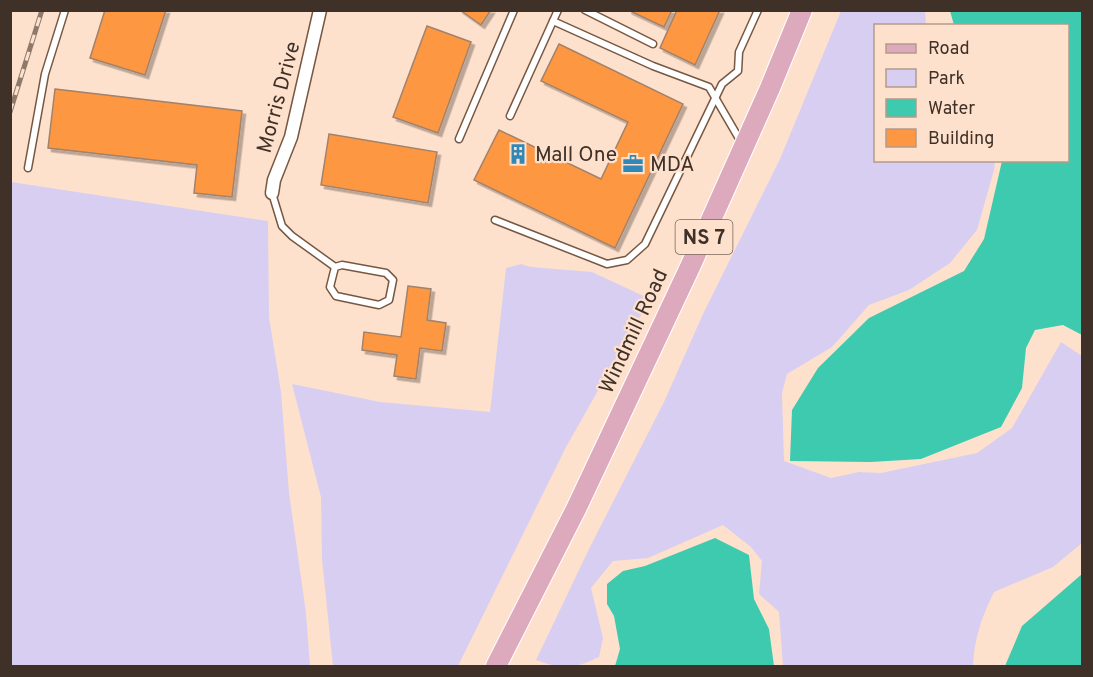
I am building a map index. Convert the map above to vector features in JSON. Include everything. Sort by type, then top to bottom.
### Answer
[{"type":"main road","name":"Windmill Road","points":[[496,666],[576,509],[690,267],[801,10]]},
{"type":"street","name":"Morris Drive","points":[[272,193],[274,180],[291,137],[320,10]]},
{"type":"lane","points":[[28,168],[45,74],[64,10]]},
{"type":"lane","points":[[459,139],[514,10]]},
{"type":"lane","points":[[510,116],[558,10]]},
{"type":"lane","points":[[585,10],[653,44]]},
{"type":"lane","points":[[495,220],[607,264],[627,260],[645,244],[715,97],[722,84],[738,71],[739,52],[758,10]]},
{"type":"lane","points":[[553,21],[653,66],[709,87],[744,146]]},
{"type":"lane","points":[[272,193],[282,226],[335,267]]},
{"type":"lane","points":[[342,265],[386,273],[393,280],[389,300],[379,305],[336,296],[330,286],[335,267],[342,265]]},
{"type":"green space","points":[[841,11],[925,11],[926,24],[874,24],[874,162],[995,162],[977,230],[950,263],[909,290],[869,305],[832,347],[787,374],[782,393],[784,461],[831,478],[859,472],[881,473],[977,453],[1012,428],[1061,342],[1082,356],[1082,543],[1053,567],[994,592],[979,628],[973,666],[783,666],[779,612],[759,594],[762,561],[751,547],[723,525],[648,558],[613,561],[591,588],[603,638],[599,657],[568,667],[536,660],[589,549],[664,402],[703,314],[780,159]]},
{"type":"green space","points":[[11,182],[268,221],[269,317],[281,392],[289,493],[306,613],[310,666],[11,666]]},
{"type":"green space","points":[[521,264],[531,267],[592,272],[650,299],[566,447],[458,666],[333,666],[322,559],[321,497],[292,384],[380,402],[490,412],[506,268]]},
{"type":"water","points":[[950,11],[1082,11],[1082,335],[1063,325],[1035,330],[1026,348],[1022,388],[1001,427],[921,459],[871,462],[790,461],[792,410],[818,368],[869,318],[964,271],[984,239],[1002,162],[1069,162],[1069,24],[954,24]]},
{"type":"water","points":[[715,538],[749,555],[754,599],[769,629],[774,666],[615,666],[620,649],[614,616],[607,604],[607,584],[623,571],[645,566]]},
{"type":"water","points":[[1082,574],[1082,666],[1005,666],[1022,626]]},
{"type":"building","points":[[105,10],[166,10],[145,75],[90,58]]},
{"type":"building","points":[[460,10],[491,10],[481,25]]},
{"type":"building","points":[[628,10],[672,10],[664,27]]},
{"type":"building","points":[[677,10],[720,10],[695,65],[660,48]]},
{"type":"building","points":[[427,26],[471,42],[438,133],[393,117]]},
{"type":"building","name":"Mall One","points":[[559,44],[683,104],[615,248],[474,180],[499,130],[601,179],[628,122],[541,81]]},
{"type":"building","points":[[55,89],[242,111],[232,197],[194,193],[197,165],[48,148]]},
{"type":"building","points":[[329,134],[437,152],[428,203],[321,185]]},
{"type":"building","points":[[408,286],[431,289],[427,320],[446,323],[442,351],[420,348],[416,379],[394,376],[397,355],[362,350],[364,332],[401,337]]},
{"type":"railway","points":[[10,112],[42,10]]},
{"type":"place","name":"Mall One","points":[[518,154]]},
{"type":"place","name":"MDA","points":[[633,164]]}]
